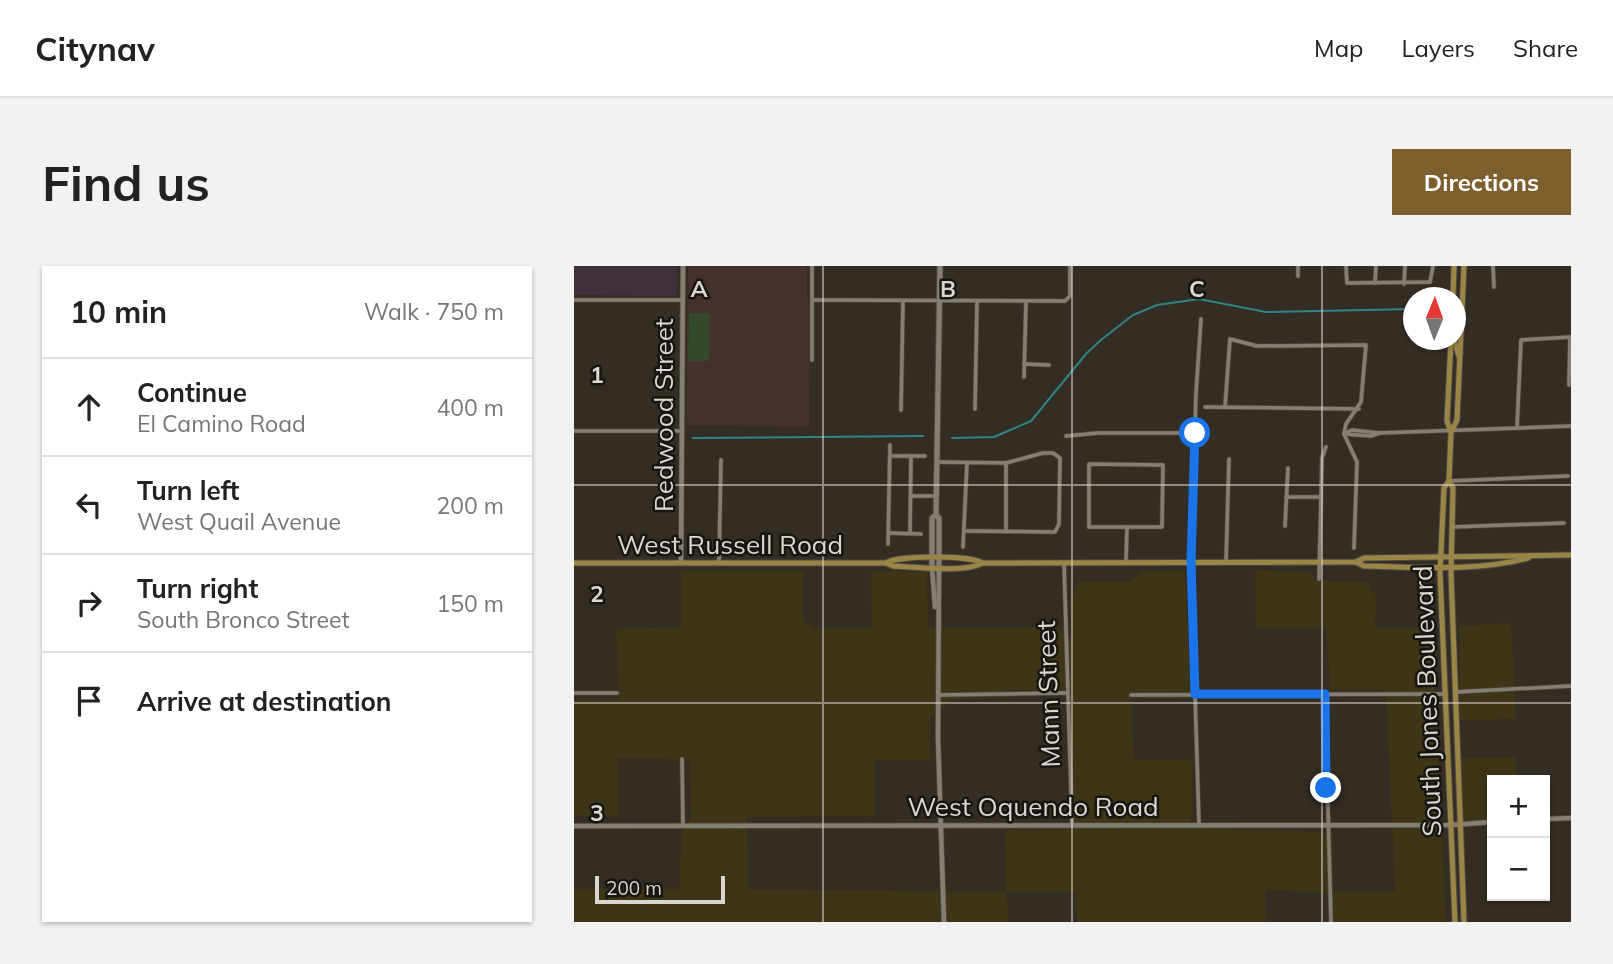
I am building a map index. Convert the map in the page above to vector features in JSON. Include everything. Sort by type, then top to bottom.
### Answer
[{"type":"main road","points":[[935,567],[939,518],[936,514],[940,266]]},
{"type":"main road","points":[[1453,287],[1454,266]]},
{"type":"main road","name":"South Jones Boulevard","points":[[1451,432],[1457,421],[1464,266]]},
{"type":"main road","name":"South Jones Boulevard","points":[[1452,350],[1447,421],[1451,432],[1449,481],[1444,488],[1440,567],[1455,922]]},
{"type":"main road","points":[[1457,350],[1460,356]]},
{"type":"main road","name":"South Jones Boulevard","points":[[1449,481],[1454,488],[1451,566],[1464,922]]},
{"type":"main road","name":"West Russell Road","points":[[574,563],[886,563],[893,566],[935,567],[976,566],[982,563],[1356,562],[1364,558],[1571,555]]},
{"type":"main road","name":"West Russell Road","points":[[1356,562],[1364,566],[1440,567],[1510,563],[1531,557]]},
{"type":"main road","name":"West Russell Road","points":[[886,563],[893,558],[975,558],[982,563]]},
{"type":"street","name":"Redwood Street","points":[[681,563],[682,266]]},
{"type":"street","points":[[812,266],[812,360]]},
{"type":"street","points":[[813,300],[1068,300],[1070,266]]},
{"type":"street","points":[[1298,266],[1298,276]]},
{"type":"street","points":[[1346,266],[1346,283],[1375,284],[1430,282],[1433,266]]},
{"type":"street","points":[[1375,284],[1376,266]]},
{"type":"street","points":[[1404,284],[1405,266]]},
{"type":"street","points":[[1493,266],[1494,287]]},
{"type":"street","points":[[574,300],[682,300]]},
{"type":"street","points":[[901,410],[903,301]]},
{"type":"street","points":[[975,409],[977,302]]},
{"type":"street","points":[[1024,377],[1026,302]]},
{"type":"street","points":[[1199,824],[1191,562],[1201,319]]},
{"type":"street","points":[[1517,429],[1521,340],[1571,337],[1569,385]]},
{"type":"street","points":[[1225,407],[1230,339],[1257,346],[1366,345],[1359,408],[1346,424],[1344,434],[1357,462],[1354,548]]},
{"type":"street","points":[[1024,364],[1049,365]]},
{"type":"street","points":[[1205,407],[1359,408]]},
{"type":"street","points":[[1344,434],[1370,436],[1380,433],[1571,426]]},
{"type":"street","points":[[574,431],[682,431]]},
{"type":"street","points":[[1066,436],[1098,433],[1195,433]]},
{"type":"street","points":[[888,544],[890,445]]},
{"type":"street","points":[[1319,579],[1322,458],[1326,447]]},
{"type":"street","points":[[937,462],[1006,463],[1033,454],[1059,454],[1058,529],[965,531]]},
{"type":"street","points":[[890,456],[925,456]]},
{"type":"street","points":[[910,533],[911,456]]},
{"type":"street","points":[[1226,562],[1229,459]]},
{"type":"street","points":[[719,563],[721,460]]},
{"type":"street","points":[[964,547],[967,463]]},
{"type":"street","points":[[1006,463],[1006,531]]},
{"type":"street","points":[[1089,464],[1163,465],[1163,527],[1127,527],[1089,527],[1089,464]]},
{"type":"street","points":[[1285,526],[1288,468]]},
{"type":"street","points":[[1449,481],[1568,476]]},
{"type":"street","points":[[910,496],[937,496]]},
{"type":"street","points":[[1286,497],[1321,497]]},
{"type":"street","points":[[1452,527],[1564,523]]},
{"type":"street","points":[[1126,562],[1127,527]]},
{"type":"street","points":[[888,533],[922,534]]},
{"type":"street","name":"Mann Street","points":[[1064,563],[1072,824]]},
{"type":"street","points":[[935,567],[933,597],[936,611],[944,922]]},
{"type":"street","points":[[1455,692],[1571,686]]},
{"type":"street","points":[[574,693],[617,692]]},
{"type":"street","points":[[938,695],[1066,693]]},
{"type":"street","points":[[1325,694],[1331,922]]},
{"type":"street","points":[[1130,695],[1446,694]]},
{"type":"street","points":[[682,759],[683,826]]},
{"type":"street","points":[[1550,819],[1571,818]]},
{"type":"street","name":"West Oquendo Road","points":[[574,826],[1451,825],[1487,822]]},
{"type":"shaded area","points":[[574,266],[677,266],[677,296],[574,295]]},
{"type":"shaded area","points":[[688,266],[807,266],[807,295],[810,306],[809,427],[686,425]]},
{"type":"green space","points":[[689,313],[710,313],[709,361],[688,361]]},
{"type":"sand","points":[[1255,570],[1312,573],[1314,580],[1369,583],[1369,589],[1376,595],[1375,628],[1432,627],[1446,922],[1332,922],[1330,894],[1265,889],[1266,922],[1077,922],[1076,892],[1007,892],[1008,922],[574,922],[574,889],[680,889],[681,835],[691,817],[690,760],[618,758],[618,816],[574,816],[574,699],[619,700],[616,629],[681,627],[681,571],[803,571],[803,621],[814,628],[872,627],[871,571],[927,572],[928,627],[1057,627],[1069,639],[1072,636],[1070,601],[1079,582],[1130,581],[1142,571],[1185,571],[1191,698],[1131,698],[1134,760],[1193,760],[1191,828],[1333,832],[1334,891],[1395,891],[1386,690],[1330,689],[1326,628],[1256,628]],"holes":[[[1001,690],[1069,690],[1075,829],[1005,830],[1006,892],[748,889],[747,817],[875,816],[875,760],[930,760],[930,718],[952,699],[1001,698]]]},
{"type":"sand","points":[[1511,623],[1516,719],[1460,720],[1459,626]]},
{"type":"sand","points":[[1516,757],[1516,775],[1487,775],[1487,819],[1462,821],[1462,758]]},
{"type":"waterway","points":[[952,438],[994,437],[1031,421],[1086,354],[1102,339],[1133,315],[1157,305],[1199,299],[1266,312],[1403,309]]},
{"type":"waterway","points":[[693,438],[923,436]]},
{"type":"route","points":[[1195,433],[1191,562],[1195,694],[1325,694],[1326,788]]}]
